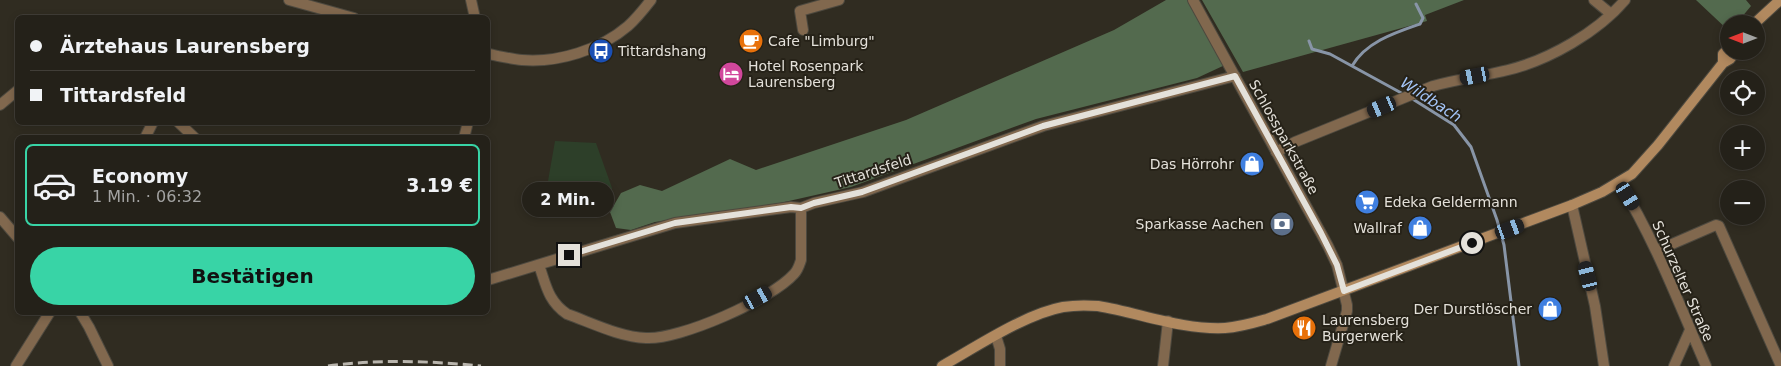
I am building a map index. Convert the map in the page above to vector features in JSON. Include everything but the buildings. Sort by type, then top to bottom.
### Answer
[{"type":"main road","points":[[1764,15],[1780,0]]},
{"type":"main road","points":[[942,366],[1031,317],[1062,307],[1082,305],[1114,309],[1203,327],[1225,328],[1268,320],[1572,205],[1632,174],[1644,162],[1724,62],[1728,60]]},
{"type":"street","points":[[290,0],[343,15]]},
{"type":"street","points":[[471,0],[474,15]]},
{"type":"street","points":[[490,54],[523,60],[549,59],[575,54],[594,47],[627,27],[651,0]]},
{"type":"street","points":[[803,30],[800,11],[839,0]]},
{"type":"street","name":"Schlossparkstraße","points":[[1193,0],[1337,265],[1344,291],[1346,311],[1331,366]]},
{"type":"street","points":[[1594,0],[1611,14]]},
{"type":"street","points":[[1276,152],[1398,100],[1448,81],[1508,70],[1528,64],[1584,36],[1625,0]]},
{"type":"street","name":"Tittardsfeld","points":[[490,279],[675,223],[730,214],[791,207],[801,208],[814,203],[862,192],[1043,126],[1235,76]]},
{"type":"street","points":[[0,105],[15,92]]},
{"type":"street","points":[[181,125],[192,135]]},
{"type":"street","name":"Schurzelter Straße","points":[[1619,182],[1636,210],[1656,251],[1706,366]]},
{"type":"street","points":[[1572,205],[1595,306],[1604,366]]},
{"type":"street","points":[[539,265],[550,299],[557,308],[567,314],[624,334],[648,338],[666,337],[731,314],[772,291],[793,275],[799,268],[801,260],[801,208]]},
{"type":"street","points":[[0,217],[15,234]]},
{"type":"street","points":[[1656,251],[1716,225],[1719,226],[1780,366]]},
{"type":"street","points":[[16,366],[48,315]]},
{"type":"street","points":[[82,315],[90,327],[108,366]]},
{"type":"street","points":[[1163,366],[1168,321]]},
{"type":"street","points":[[1674,366],[1690,330]]},
{"type":"street","points":[[996,336],[1000,350],[1000,366]]},
{"type":"green space","points":[[1166,0],[1188,0],[1225,65],[1197,78],[1036,119],[851,187],[780,203],[655,222],[631,230],[616,228],[610,212],[621,193],[640,185],[662,191],[730,159],[756,170],[906,120],[1114,30]]},
{"type":"green space","points":[[1202,0],[1464,0],[1425,15],[1427,21],[1243,72]]},
{"type":"green space","points":[[1696,0],[1746,0],[1751,6],[1744,15],[1720,15],[1720,23]]},
{"type":"green space","points":[[555,141],[596,143],[612,188],[611,199],[590,191],[548,181]]},
{"type":"waterway","points":[[1352,66],[1365,51],[1382,39],[1420,24],[1423,18],[1416,4]]},
{"type":"waterway","name":"Wildbach","points":[[1309,41],[1312,49],[1330,54],[1405,95]]},
{"type":"waterway","name":"Wildbach","points":[[1411,98],[1454,125],[1471,147],[1504,245],[1519,366]]},
{"type":"railway","points":[[328,366],[366,362],[443,363],[481,366]]},
{"type":"place","name":"Cafe \"Limburg\"","points":[[751,41]]},
{"type":"place","name":"Tittardshang","points":[[601,51]]},
{"type":"place","name":"Hotel Rosenpark Laurensberg","points":[[731,74]]},
{"type":"place","name":"Das Hörrohr","points":[[1252,164]]},
{"type":"place","name":"Edeka Geldermann","points":[[1367,202]]},
{"type":"place","name":"Sparkasse Aachen","points":[[1282,224]]},
{"type":"place","name":"Wallraf","points":[[1420,228]]},
{"type":"place","name":"Der Durstlöscher","points":[[1550,309]]},
{"type":"place","name":"Laurensberg Burgerwerk","points":[[1304,328]]},
{"type":"route","points":[[569,255],[675,223],[730,214],[791,207],[801,208],[814,203],[858,193],[1043,126],[1235,76],[1321,233],[1337,265],[1344,291],[1472,243]]}]
